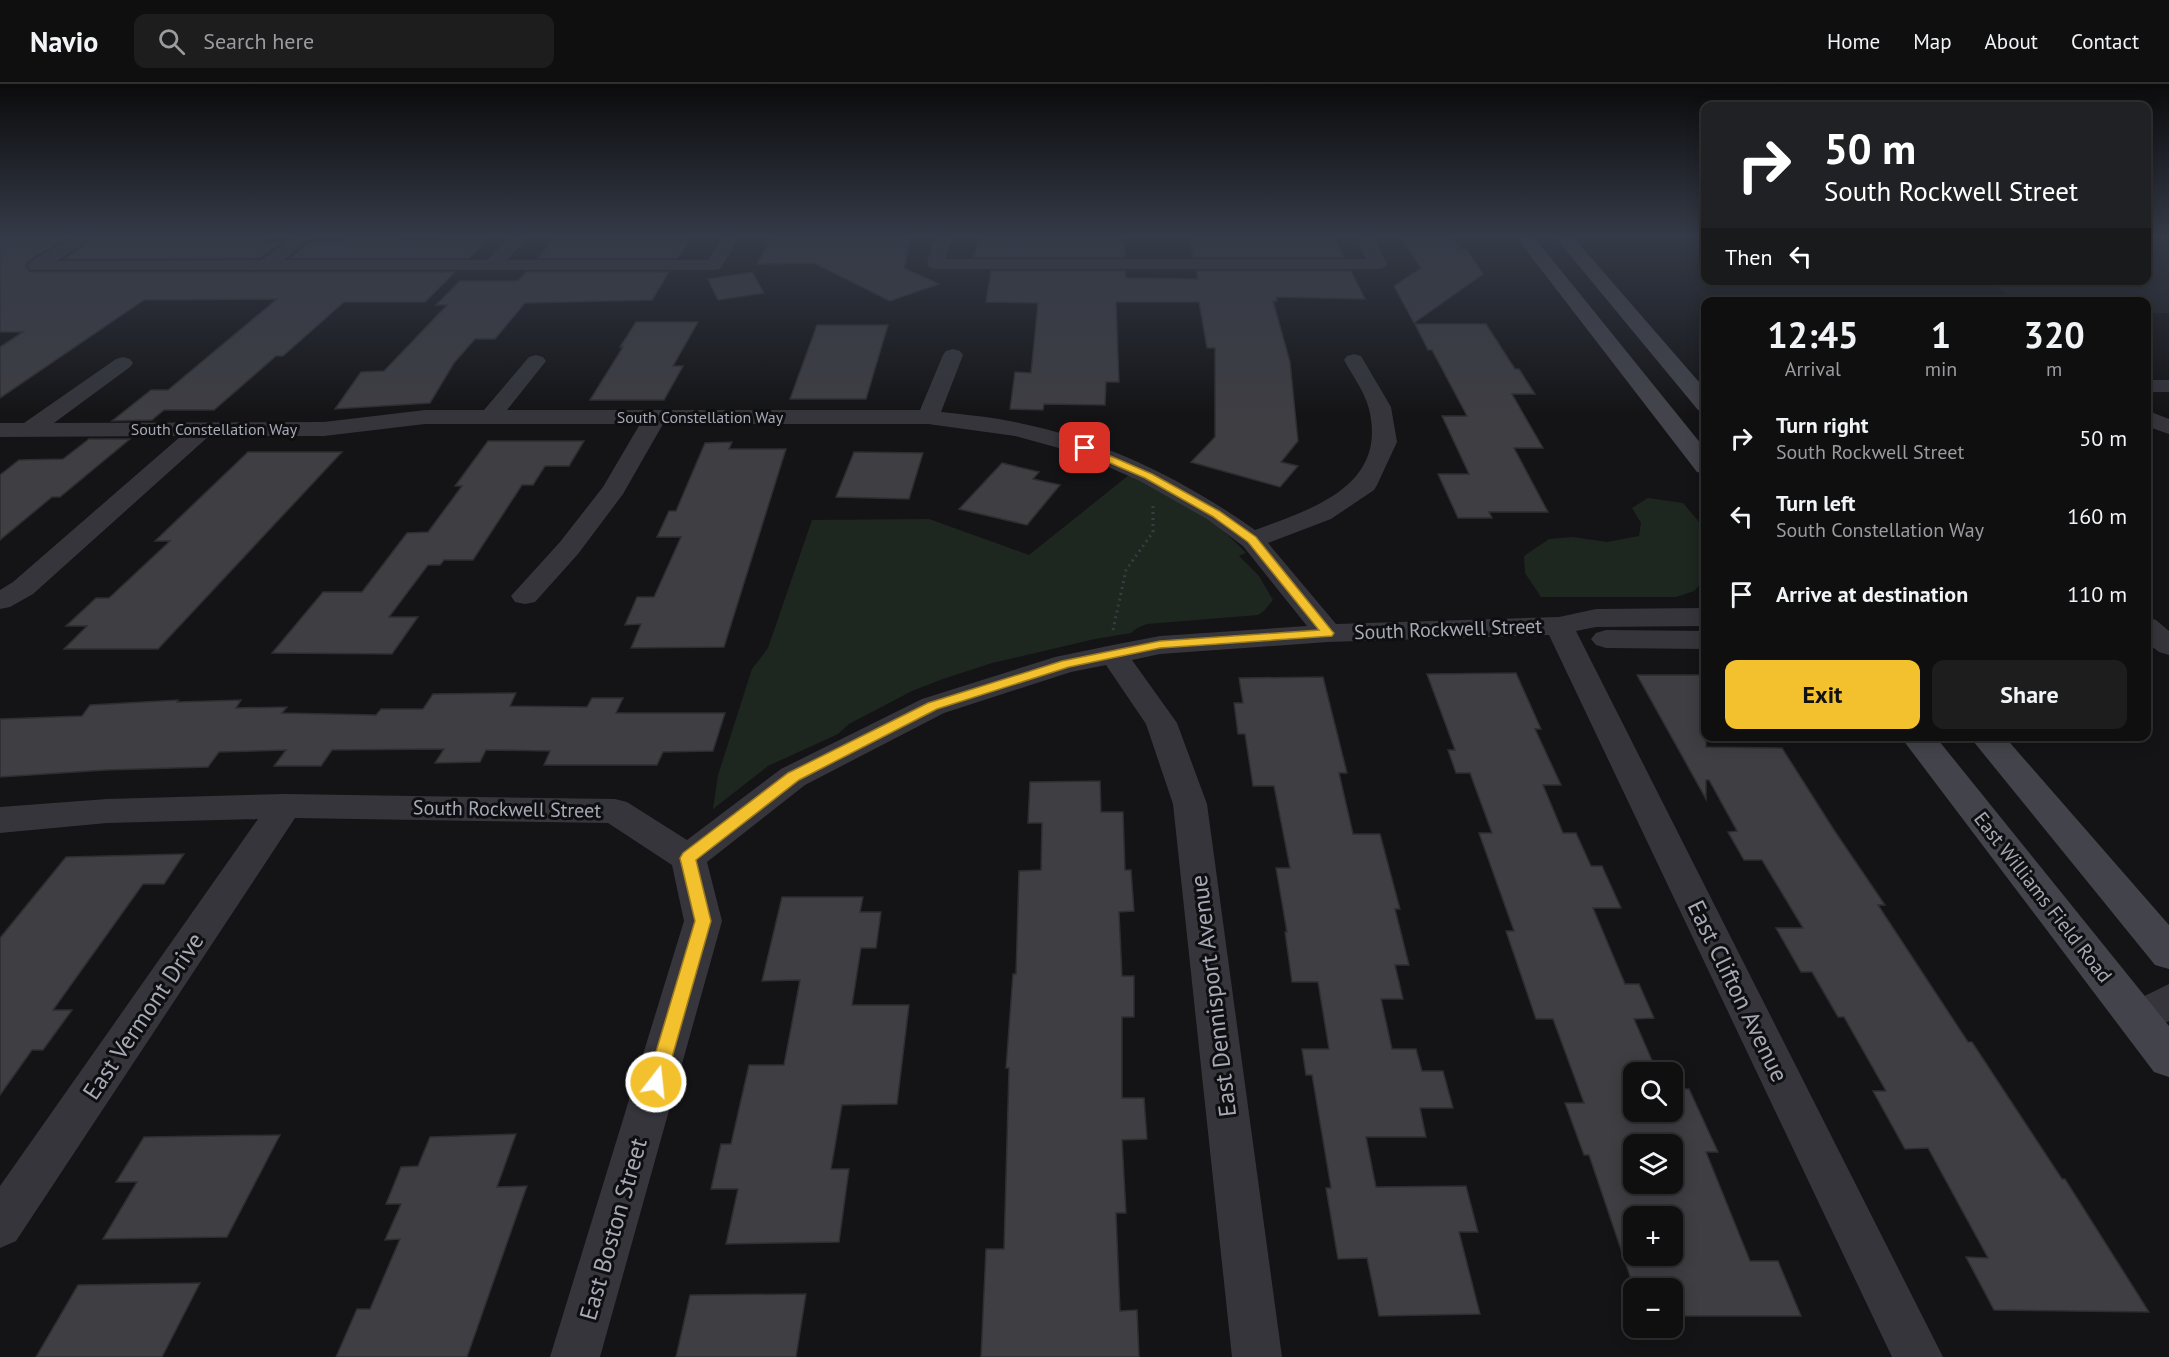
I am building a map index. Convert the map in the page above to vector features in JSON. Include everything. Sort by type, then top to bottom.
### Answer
[{"type":"main road","points":[[1572,296],[1701,461]]},
{"type":"main road","points":[[1614,296],[1701,399]]},
{"type":"main road","name":"East Williams Field Road","points":[[1920,741],[2159,1015],[2169,1058]]},
{"type":"main road","points":[[1989,741],[2169,953]]},
{"type":"street","points":[[928,417],[953,355]]},
{"type":"street","points":[[1252,540],[1322,514],[1365,486],[1385,442],[1380,407],[1354,360]]},
{"type":"street","points":[[490,417],[536,361]]},
{"type":"street","points":[[29,430],[123,363]]},
{"type":"street","points":[[2151,386],[2169,386]]},
{"type":"street","name":"South Constellation Way","points":[[0,430],[324,429],[425,417],[928,417],[1017,429],[1085,448],[1149,476],[1216,514],[1252,540],[1328,633]]},
{"type":"street","points":[[525,596],[569,548],[614,489],[655,417]]},
{"type":"street","points":[[2151,419],[2169,427]]},
{"type":"street","points":[[0,601],[23,588],[202,430]]},
{"type":"street","name":"South Rockwell Street","points":[[0,820],[107,811],[285,806],[615,811],[688,858],[794,777],[933,706],[1066,664],[1113,644],[1160,645],[1328,633],[1559,626],[1596,618],[1701,616]]},
{"type":"street","name":"South Rockwell Street","points":[[1559,626],[1605,639],[1701,640]]},
{"type":"street","name":"East Clifton Avenue","points":[[1559,626],[1918,1357]]},
{"type":"street","points":[[2151,630],[2169,646]]},
{"type":"street","name":"East Dennisport Avenue","points":[[1113,644],[1161,723],[1190,804],[1257,1357]]},
{"type":"street","name":"East Vermont Drive","points":[[0,1225],[285,806]]},
{"type":"street","name":"East Boston Street","points":[[575,1357],[703,921],[688,858]]},
{"type":"path","points":[[1113,644],[1115,613],[1126,570],[1153,532],[1154,503]]},
{"type":"shaded area","points":[[2169,296],[2169,313],[2151,313],[2151,297],[2013,297]]},
{"type":"shaded area","points":[[1129,475],[1192,508],[1221,529],[1246,553],[1239,556],[1259,576],[1273,600],[1264,611],[1258,615],[1147,624],[1131,633],[992,663],[943,679],[912,691],[849,724],[838,734],[768,766],[713,809],[718,775],[752,669],[768,648],[812,520],[929,519],[1029,555]]},
{"type":"shaded area","points":[[1648,498],[1683,503],[1701,524],[1701,583],[1694,591],[1676,597],[1541,597],[1525,573],[1524,556],[1549,539],[1573,537],[1607,542],[1639,536],[1641,523],[1632,508]]},
{"type":"building","points":[[0,296],[431,296],[425,302],[344,302],[283,356],[276,356],[214,410],[164,410],[152,420],[112,421],[151,390],[168,390],[277,299],[144,300],[0,398],[0,347],[23,332],[0,332]]},
{"type":"building","points":[[445,296],[654,296],[652,300],[525,303],[495,339],[475,339],[454,363],[430,403],[335,409],[361,372],[384,371],[447,305],[436,305]]},
{"type":"building","points":[[716,296],[742,296],[718,300]]},
{"type":"building","points":[[881,296],[903,296],[890,301]]},
{"type":"building","points":[[987,296],[1364,296],[1365,299],[1276,297],[1277,301],[1273,301],[1290,362],[1298,441],[1281,462],[1298,466],[1280,487],[1191,462],[1215,437],[1215,348],[1207,348],[1199,302],[1116,302],[1119,382],[1106,382],[1105,405],[1044,404],[1043,410],[1010,409],[1015,372],[1031,373],[1038,303],[986,302]]},
{"type":"building","points":[[1400,296],[1451,296],[1414,323]]},
{"type":"building","points":[[636,322],[698,322],[673,366],[683,366],[664,400],[590,400],[623,347],[620,347]]},
{"type":"building","points":[[1415,324],[1486,324],[1515,369],[1519,369],[1535,394],[1512,394],[1543,448],[1514,448],[1548,512],[1489,512],[1492,518],[1458,518],[1438,474],[1469,474],[1442,416],[1467,416],[1432,350],[1428,350]]},
{"type":"building","points":[[817,325],[888,325],[866,399],[790,399]]},
{"type":"building","points":[[89,439],[130,439],[60,497],[52,497],[0,540],[0,475],[19,460],[63,459]]},
{"type":"building","points":[[488,441],[584,441],[569,466],[545,466],[533,485],[522,485],[473,560],[444,560],[440,565],[428,565],[389,617],[418,617],[392,654],[272,653],[323,592],[362,592],[407,533],[428,532],[462,486],[455,486]]},
{"type":"building","points":[[732,442],[729,449],[786,449],[724,647],[631,648],[641,624],[625,625],[637,597],[654,597],[681,537],[657,537],[669,511],[676,511],[705,443]]},
{"type":"building","points":[[248,452],[342,452],[158,649],[64,649],[87,626],[66,626],[96,598],[109,598],[170,541],[155,541]]},
{"type":"building","points":[[854,452],[923,453],[909,499],[836,497]]},
{"type":"building","points":[[1002,463],[1039,472],[1033,479],[1060,485],[1027,525],[959,509]]},
{"type":"building","points":[[1516,673],[1541,729],[1535,729],[1561,785],[1543,785],[1563,833],[1576,833],[1591,866],[1602,866],[1621,908],[1593,908],[1625,984],[1639,984],[1654,1018],[1634,1019],[1653,1062],[1623,1062],[1623,1122],[1683,1122],[1683,1089],[1689,1089],[1718,1152],[1706,1152],[1750,1261],[1778,1261],[1801,1316],[1683,1316],[1683,1278],[1631,1278],[1627,1266],[1683,1266],[1683,1206],[1623,1206],[1623,1255],[1589,1155],[1584,1155],[1565,1103],[1584,1103],[1553,1019],[1536,1019],[1506,931],[1514,931],[1479,833],[1492,833],[1470,773],[1456,773],[1448,750],[1455,750],[1427,674]]},
{"type":"building","points":[[1637,675],[1701,675],[1701,741],[1706,741],[1706,747],[1782,748],[1885,905],[1878,905],[1968,1042],[1972,1042],[2062,1179],[2065,1179],[2149,1312],[1994,1310],[1966,1257],[1988,1258],[1928,1148],[1905,1149],[1873,1091],[1886,1091],[1844,1017],[1838,1017],[1812,972],[1801,972],[1776,928],[1803,928],[1762,860],[1744,860],[1728,832],[1737,831],[1709,780],[1706,780],[1706,799]]},
{"type":"building","points":[[1323,677],[1347,773],[1339,773],[1353,834],[1380,834],[1400,909],[1395,909],[1409,965],[1395,965],[1403,999],[1381,999],[1392,1049],[1416,1049],[1422,1071],[1443,1071],[1453,1108],[1420,1108],[1426,1137],[1366,1137],[1376,1187],[1466,1186],[1478,1232],[1459,1232],[1480,1314],[1379,1316],[1367,1258],[1338,1259],[1326,1188],[1331,1188],[1312,1075],[1306,1075],[1302,1049],[1329,1049],[1318,982],[1292,982],[1285,932],[1287,932],[1276,868],[1290,868],[1274,786],[1253,786],[1245,734],[1238,734],[1234,703],[1243,703],[1239,678]]},
{"type":"building","points":[[516,693],[510,706],[587,707],[592,698],[623,698],[616,713],[725,713],[713,751],[663,752],[657,765],[544,765],[550,751],[486,750],[480,762],[435,763],[444,749],[332,750],[321,766],[274,766],[286,750],[219,752],[208,767],[106,770],[0,777],[0,719],[82,716],[90,705],[178,700],[177,702],[241,700],[236,708],[287,707],[282,713],[376,715],[381,709],[423,709],[433,694]]},
{"type":"building","points":[[1100,781],[1101,812],[1123,812],[1125,870],[1131,870],[1134,911],[1119,912],[1122,976],[1134,976],[1134,1017],[1122,1017],[1122,1098],[1144,1098],[1147,1139],[1122,1140],[1126,1213],[1116,1213],[1120,1311],[1137,1310],[1139,1357],[981,1357],[986,1249],[1004,1249],[1009,1068],[1006,1068],[1013,974],[1016,974],[1019,871],[1041,870],[1042,823],[1028,823],[1030,782]]},
{"type":"building","points":[[184,854],[164,884],[143,884],[53,1010],[72,1010],[43,1050],[32,1050],[0,1095],[0,938],[66,857]]},
{"type":"building","points":[[782,897],[863,897],[860,912],[881,912],[876,948],[861,948],[852,1005],[909,1005],[897,1104],[842,1105],[831,1169],[849,1169],[839,1242],[726,1244],[738,1189],[711,1189],[721,1144],[731,1144],[749,1065],[784,1065],[800,980],[762,981]]},
{"type":"building","points":[[516,1134],[497,1187],[527,1186],[467,1357],[336,1357],[357,1309],[370,1309],[400,1239],[385,1240],[401,1204],[386,1204],[401,1167],[418,1166],[430,1137]]},
{"type":"building","points":[[280,1135],[227,1237],[103,1239],[137,1182],[116,1182],[144,1137]]},
{"type":"building","points":[[200,1283],[162,1357],[36,1357],[78,1285]]},
{"type":"building","points":[[806,1294],[796,1357],[676,1357],[690,1295]]},
{"type":"route","points":[[656,1082],[703,921],[688,858],[794,777],[933,706],[1066,664],[1160,645],[1328,633],[1252,540],[1216,514],[1149,476],[1085,448]]}]
